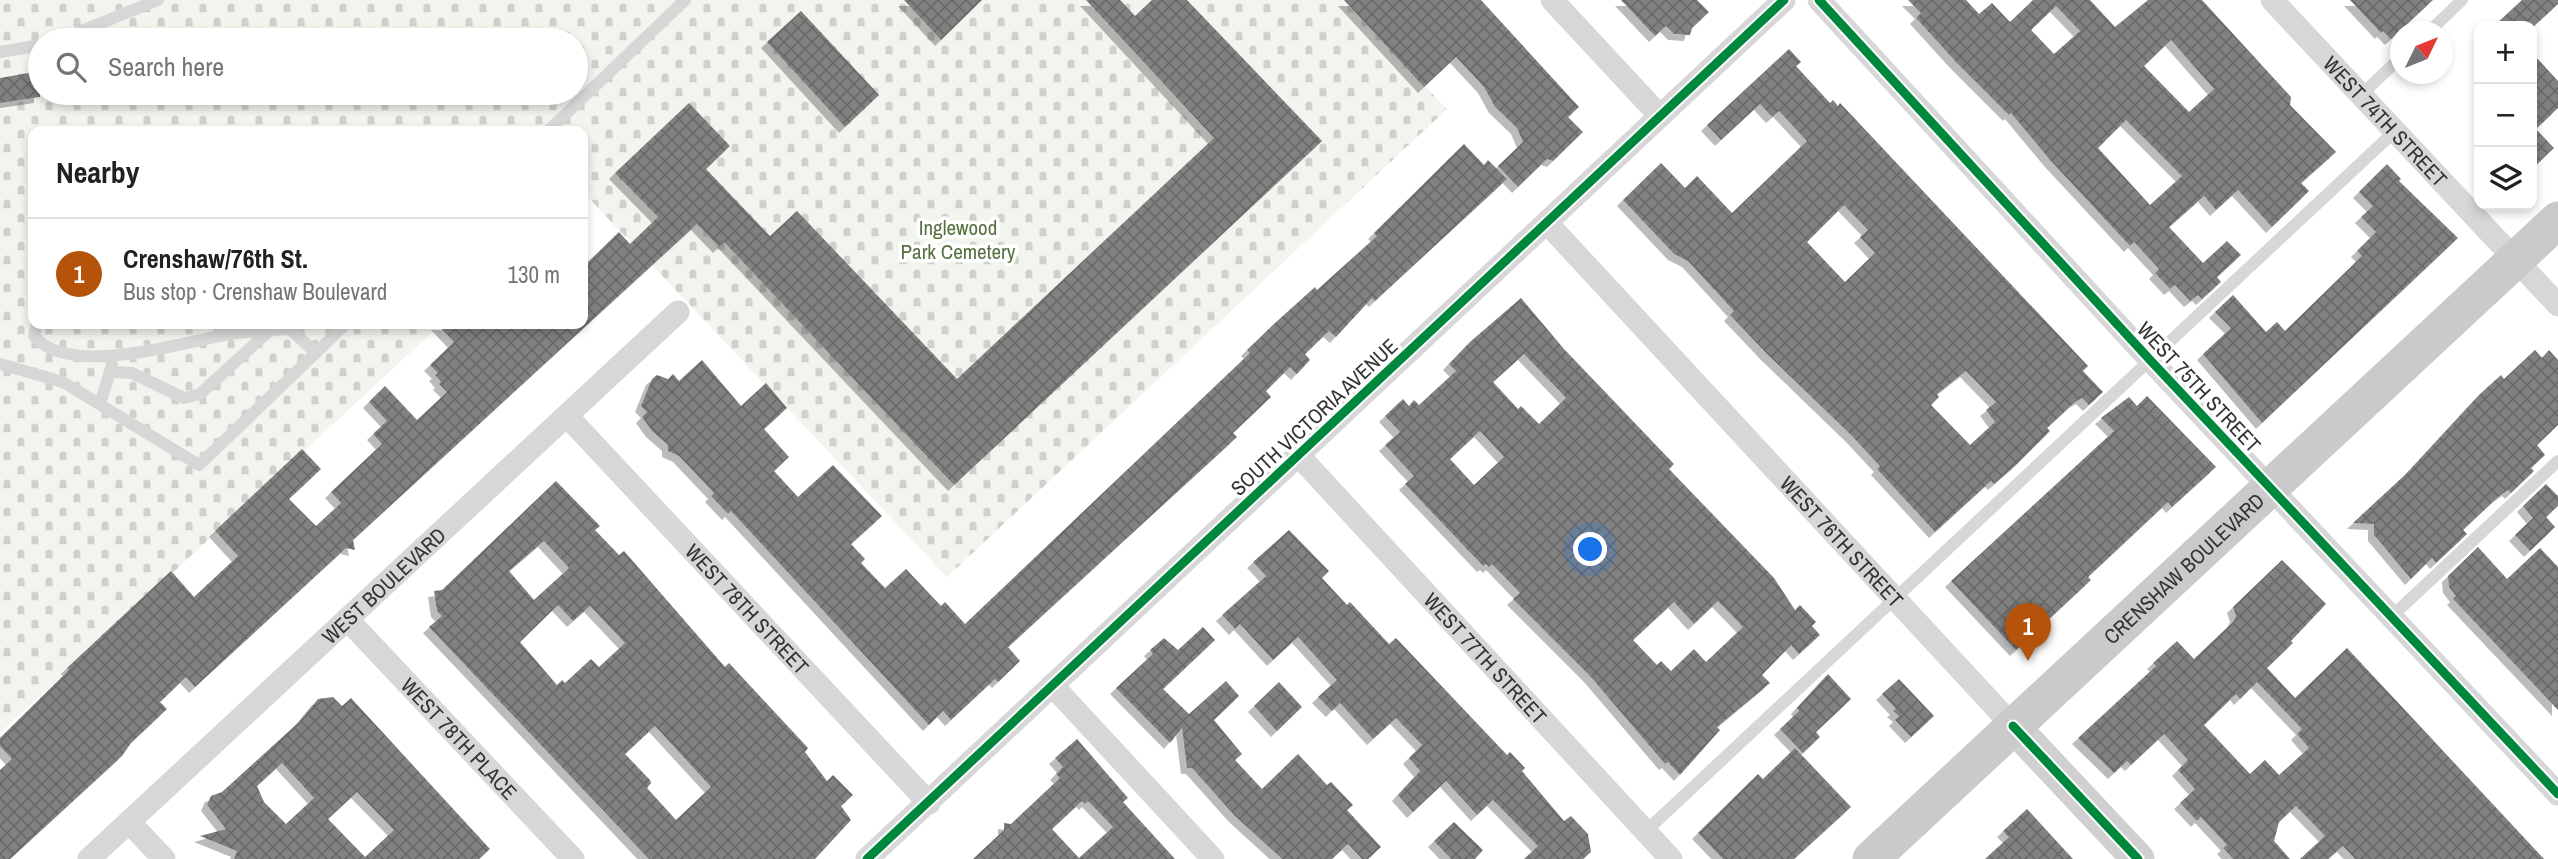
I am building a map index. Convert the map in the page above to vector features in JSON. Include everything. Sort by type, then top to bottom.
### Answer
[{"type":"main road","name":"CRENSHAW BOULEVARD","points":[[1871,859],[2272,490],[2558,220]]},
{"type":"street","points":[[1552,0],[1660,116]]},
{"type":"street","name":"SOUTH VICTORIA AVENUE","points":[[867,859],[1784,0]]},
{"type":"street","name":"WEST 75TH STREET","points":[[1819,0],[2390,618],[2558,794]]},
{"type":"street","name":"WEST 74TH STREET","points":[[2272,0],[2558,305]]},
{"type":"street","name":"WEST 76TH STREET","points":[[1546,223],[2138,859]]},
{"type":"street","name":"WEST BOULEVARD","points":[[89,859],[678,312]]},
{"type":"street","name":"WEST 78TH STREET","points":[[567,415],[929,803]]},
{"type":"street","name":"WEST 77TH STREET","points":[[1299,456],[1671,859]]},
{"type":"street","name":"WEST 78TH PLACE","points":[[347,619],[573,859]]},
{"type":"street","points":[[1052,685],[1213,859]]},
{"type":"street","points":[[129,822],[164,859]]},
{"type":"lane","points":[[89,28],[158,0]]},
{"type":"lane","points":[[588,93],[685,0]]},
{"type":"lane","points":[[2440,21],[2462,0]]},
{"type":"lane","points":[[0,52],[28,47]]},
{"type":"lane","points":[[2360,96],[2390,68]]},
{"type":"lane","points":[[553,126],[575,105]]},
{"type":"lane","points":[[1645,832],[2395,132]]},
{"type":"lane","points":[[36,329],[34,336],[42,345],[76,356],[114,355],[238,333],[280,329]]},
{"type":"lane","points":[[292,329],[316,353]]},
{"type":"lane","points":[[0,364],[63,382],[199,464],[341,329]]},
{"type":"lane","points":[[111,372],[132,373],[184,398],[200,394],[270,331]]},
{"type":"lane","points":[[100,404],[114,355]]},
{"type":"lane","points":[[2390,618],[2558,461]]},
{"type":"green space","name":"Inglewood Park Cemetery","points":[[0,0],[1343,0],[1447,109],[947,577],[588,197],[588,126],[28,126],[28,329],[436,329],[0,733]]},
{"type":"building","points":[[904,0],[982,0],[941,40]]},
{"type":"building","points":[[1086,0],[1120,0],[1135,16],[1152,0],[1187,0],[1322,141],[954,485],[724,242],[719,247],[697,224],[588,324],[588,262],[619,232],[630,244],[658,217],[615,173],[689,103],[730,146],[706,169],[770,236],[797,211],[957,379],[1214,138]]},
{"type":"building","points":[[1344,0],[1481,0],[1579,107],[1568,117],[1583,132],[1553,161],[1547,159],[1518,187],[1498,166],[1523,142],[1517,128],[1495,107],[1484,87],[1456,57],[1424,87]]},
{"type":"building","points":[[1621,0],[1697,0],[1709,12],[1692,28],[1690,35],[1674,34],[1666,26],[1655,36]]},
{"type":"building","points":[[1908,0],[1966,0],[1979,14],[1992,3],[2010,22],[2033,0],[2090,0],[2115,27],[2148,0],[2202,0],[2291,97],[2290,105],[2336,152],[2301,183],[2309,191],[2272,227],[2238,190],[2216,210],[2204,196],[2169,227],[2203,263],[2227,241],[2241,255],[2217,277],[2221,282],[2202,299],[2198,295],[2190,301],[2175,285],[2170,289],[2155,273],[2159,269],[2134,242],[2130,246],[2050,160],[2011,113],[2009,115],[1956,62],[1916,18],[1921,13]],"holes":[[[2056,6],[2080,31],[2054,54],[2031,30]],[[2171,40],[2214,89],[2189,112],[2144,66]],[[2126,120],[2182,176],[2150,205],[2098,148]]]},
{"type":"building","points":[[2350,0],[2433,0],[2410,21],[2390,21],[2390,38],[2383,31],[2381,33]]},
{"type":"building","points":[[2522,0],[2558,0],[2558,4],[2537,23],[2537,21],[2499,21]]},
{"type":"building","points":[[801,11],[879,95],[845,127],[767,42]]},
{"type":"building","points":[[1789,49],[1801,62],[1796,66],[1830,103],[1833,100],[1838,106],[1840,103],[2088,366],[2083,371],[2103,392],[2089,405],[2082,398],[2075,402],[2047,428],[2050,431],[2016,465],[1994,484],[1991,481],[1935,532],[1877,469],[1880,466],[1852,436],[1730,315],[1734,311],[1688,261],[1674,254],[1623,200],[1661,163],[1685,188],[1697,176],[1732,213],[1807,141],[1779,111],[1772,117],[1760,104],[1721,140],[1707,125]],"holes":[[[1844,205],[1868,230],[1860,237],[1875,253],[1845,282],[1807,242]],[[1966,371],[1996,402],[1986,410],[1995,422],[1970,445],[1931,405],[1939,397],[1937,394]]]},
{"type":"building","points":[[2537,58],[2558,81],[2558,108],[2537,128]]},
{"type":"building","points":[[28,73],[28,99],[0,103],[0,78]]},
{"type":"building","points":[[2537,130],[2554,148],[2537,164]]},
{"type":"building","points":[[1464,144],[1484,165],[1488,160],[1507,179],[1375,301],[1372,298],[1336,337],[1329,331],[1305,354],[1310,360],[1297,374],[1290,367],[1266,391],[1271,397],[1233,433],[1237,437],[1008,647],[1020,661],[998,682],[995,679],[951,720],[943,711],[929,725],[731,511],[728,514],[711,496],[714,493],[679,456],[668,451],[668,445],[652,431],[642,417],[647,412],[641,406],[652,379],[657,375],[668,379],[673,374],[679,381],[702,360],[741,406],[766,383],[787,408],[764,429],[789,457],[774,471],[798,497],[833,465],[882,516],[851,544],[865,559],[861,563],[885,588],[906,569],[941,606],[945,602],[965,624],[1250,353],[1247,350],[1275,323],[1315,287],[1317,290],[1377,236],[1374,233]]},
{"type":"building","points":[[2387,164],[2401,179],[2399,181],[2458,238],[2262,423],[2203,354],[2231,328],[2215,312],[2233,295],[2266,332],[2277,322],[2285,331],[2362,256],[2357,251],[2376,232],[2361,217],[2373,206],[2359,192]]},
{"type":"building","points":[[1521,298],[1564,349],[1674,464],[1669,469],[1774,578],[1795,610],[1800,605],[1816,622],[1812,626],[1820,635],[1799,654],[1791,645],[1762,675],[1770,683],[1717,727],[1720,730],[1680,775],[1668,762],[1665,764],[1590,676],[1513,599],[1520,593],[1492,564],[1489,567],[1486,564],[1483,566],[1405,484],[1414,476],[1385,445],[1400,432],[1385,416],[1403,399],[1409,406],[1414,400],[1419,405],[1456,371],[1449,364]],"holes":[[[1524,354],[1566,398],[1539,424],[1521,406],[1518,409],[1493,382]],[[1480,431],[1504,457],[1474,485],[1450,459]],[[1718,601],[1743,627],[1706,662],[1694,649],[1671,671],[1661,661],[1657,665],[1633,640],[1674,602],[1694,624]]]},
{"type":"building","points":[[442,329],[583,329],[353,540],[355,550],[346,548],[195,687],[186,677],[160,702],[167,709],[131,743],[122,756],[10,859],[0,859],[0,770],[12,759],[0,746],[0,738],[69,670],[67,668],[171,571],[194,597],[238,556],[215,531],[302,449],[321,469],[289,499],[316,526],[341,503],[331,492],[382,444],[373,434],[387,421],[369,402],[385,386],[417,420],[447,392],[439,384],[441,382],[435,375],[438,373],[430,365],[454,342]]},
{"type":"building","points":[[2535,350],[2542,358],[2549,350],[2558,360],[2558,425],[2537,445],[2545,455],[2531,468],[2534,471],[2511,493],[2508,490],[2498,497],[2463,530],[2467,534],[2436,563],[2432,558],[2411,579],[2374,535],[2374,524],[2353,523],[2407,473],[2480,394],[2501,375],[2504,379]]},
{"type":"building","points":[[2147,396],[2216,467],[2172,507],[2168,502],[2088,577],[2091,580],[2016,650],[1951,581],[2114,431],[2101,418],[2129,397],[2137,406]]},
{"type":"building","points":[[556,481],[600,526],[595,530],[619,555],[624,551],[725,667],[729,663],[808,748],[805,752],[827,781],[833,775],[853,795],[841,806],[851,820],[815,859],[649,859],[429,627],[442,616],[437,611],[434,591],[442,590]],"holes":[[[544,541],[569,568],[534,600],[509,571]],[[558,605],[573,621],[590,606],[625,643],[599,667],[591,659],[565,683],[562,680],[557,685],[520,642]],[[655,726],[711,787],[676,820],[647,788],[650,780],[625,754]]]},
{"type":"building","points":[[2546,484],[2558,496],[2558,506],[2546,517],[2555,527],[2530,551],[2515,535],[2533,518],[2523,506]]},
{"type":"building","points":[[1289,530],[1329,571],[1322,578],[1347,605],[1350,602],[1389,644],[1396,638],[1507,755],[1510,752],[1525,768],[1522,771],[1564,821],[1571,816],[1588,834],[1591,852],[1583,859],[1524,859],[1538,846],[1493,800],[1477,815],[1446,781],[1413,812],[1398,795],[1420,771],[1409,758],[1422,745],[1396,718],[1373,739],[1340,703],[1332,711],[1318,697],[1337,680],[1298,637],[1273,660],[1240,624],[1235,629],[1222,615],[1266,576],[1253,562]]},
{"type":"building","points":[[2478,547],[2507,579],[2540,548],[2558,567],[2558,710],[2453,599],[2456,596],[2449,587],[2448,576]]},
{"type":"building","points":[[2282,560],[2326,604],[2291,641],[2293,643],[2267,668],[2295,698],[2347,648],[2544,859],[2355,859],[2343,846],[2328,859],[2300,859],[2325,836],[2296,806],[2279,822],[2274,841],[2290,859],[2233,859],[2223,848],[2227,845],[2201,817],[2197,821],[2180,803],[2195,789],[2178,770],[2188,760],[2164,734],[2131,765],[2127,761],[2114,773],[2078,738],[2156,666],[2153,663],[2177,641],[2194,659],[2233,622],[2236,616],[2233,607]],"holes":[[[2257,682],[2302,729],[2297,734],[2309,748],[2279,775],[2265,760],[2250,774],[2204,725],[2236,694],[2240,699]]]},
{"type":"building","points":[[1203,627],[1215,640],[1163,689],[1189,714],[1226,681],[1239,696],[1214,720],[1242,754],[1235,760],[1262,789],[1298,754],[1327,785],[1331,782],[1353,805],[1347,810],[1381,847],[1368,859],[1362,859],[1348,844],[1332,859],[1282,859],[1235,816],[1192,768],[1187,768],[1182,728],[1170,743],[1116,688],[1153,654],[1150,650],[1164,638],[1178,650]]},
{"type":"building","points":[[1828,674],[1851,699],[1816,732],[1820,737],[1803,753],[1780,729],[1799,711],[1797,708]]},
{"type":"building","points":[[1899,679],[1934,716],[1911,737],[1895,720],[1899,716],[1893,711],[1896,709],[1882,694]]},
{"type":"building","points":[[1279,682],[1302,707],[1277,731],[1254,706]]},
{"type":"building","points":[[333,697],[342,706],[351,698],[490,849],[479,859],[234,859],[237,851],[200,836],[226,829],[207,805],[211,796],[222,792],[299,722],[318,699]],"holes":[[[282,763],[314,798],[286,824],[264,802],[257,786]],[[357,792],[394,830],[365,857],[328,819]]]},
{"type":"building","points":[[1077,739],[1128,798],[1123,802],[1175,859],[973,859],[1004,830],[1004,823],[1011,824],[1060,778],[1056,774],[1063,767],[1055,758]],"holes":[[[1082,801],[1085,804],[1088,801],[1113,827],[1079,858],[1052,829]]]},
{"type":"building","points":[[1795,748],[1851,807],[1794,859],[1723,859],[1698,833],[1758,774],[1763,779]]},
{"type":"building","points":[[2027,809],[2073,859],[1985,859],[2009,837],[2003,831]]},
{"type":"building","points":[[1454,822],[1483,850],[1475,859],[1451,859],[1434,841]]},
{"type":"cycle path","points":[[867,859],[1784,0]]},
{"type":"cycle path","points":[[1819,0],[2151,361],[2558,794]]},
{"type":"cycle path","points":[[2013,726],[2138,859]]},
{"type":"place","name":"Crenshaw/76th St.","points":[[2028,661]]}]
